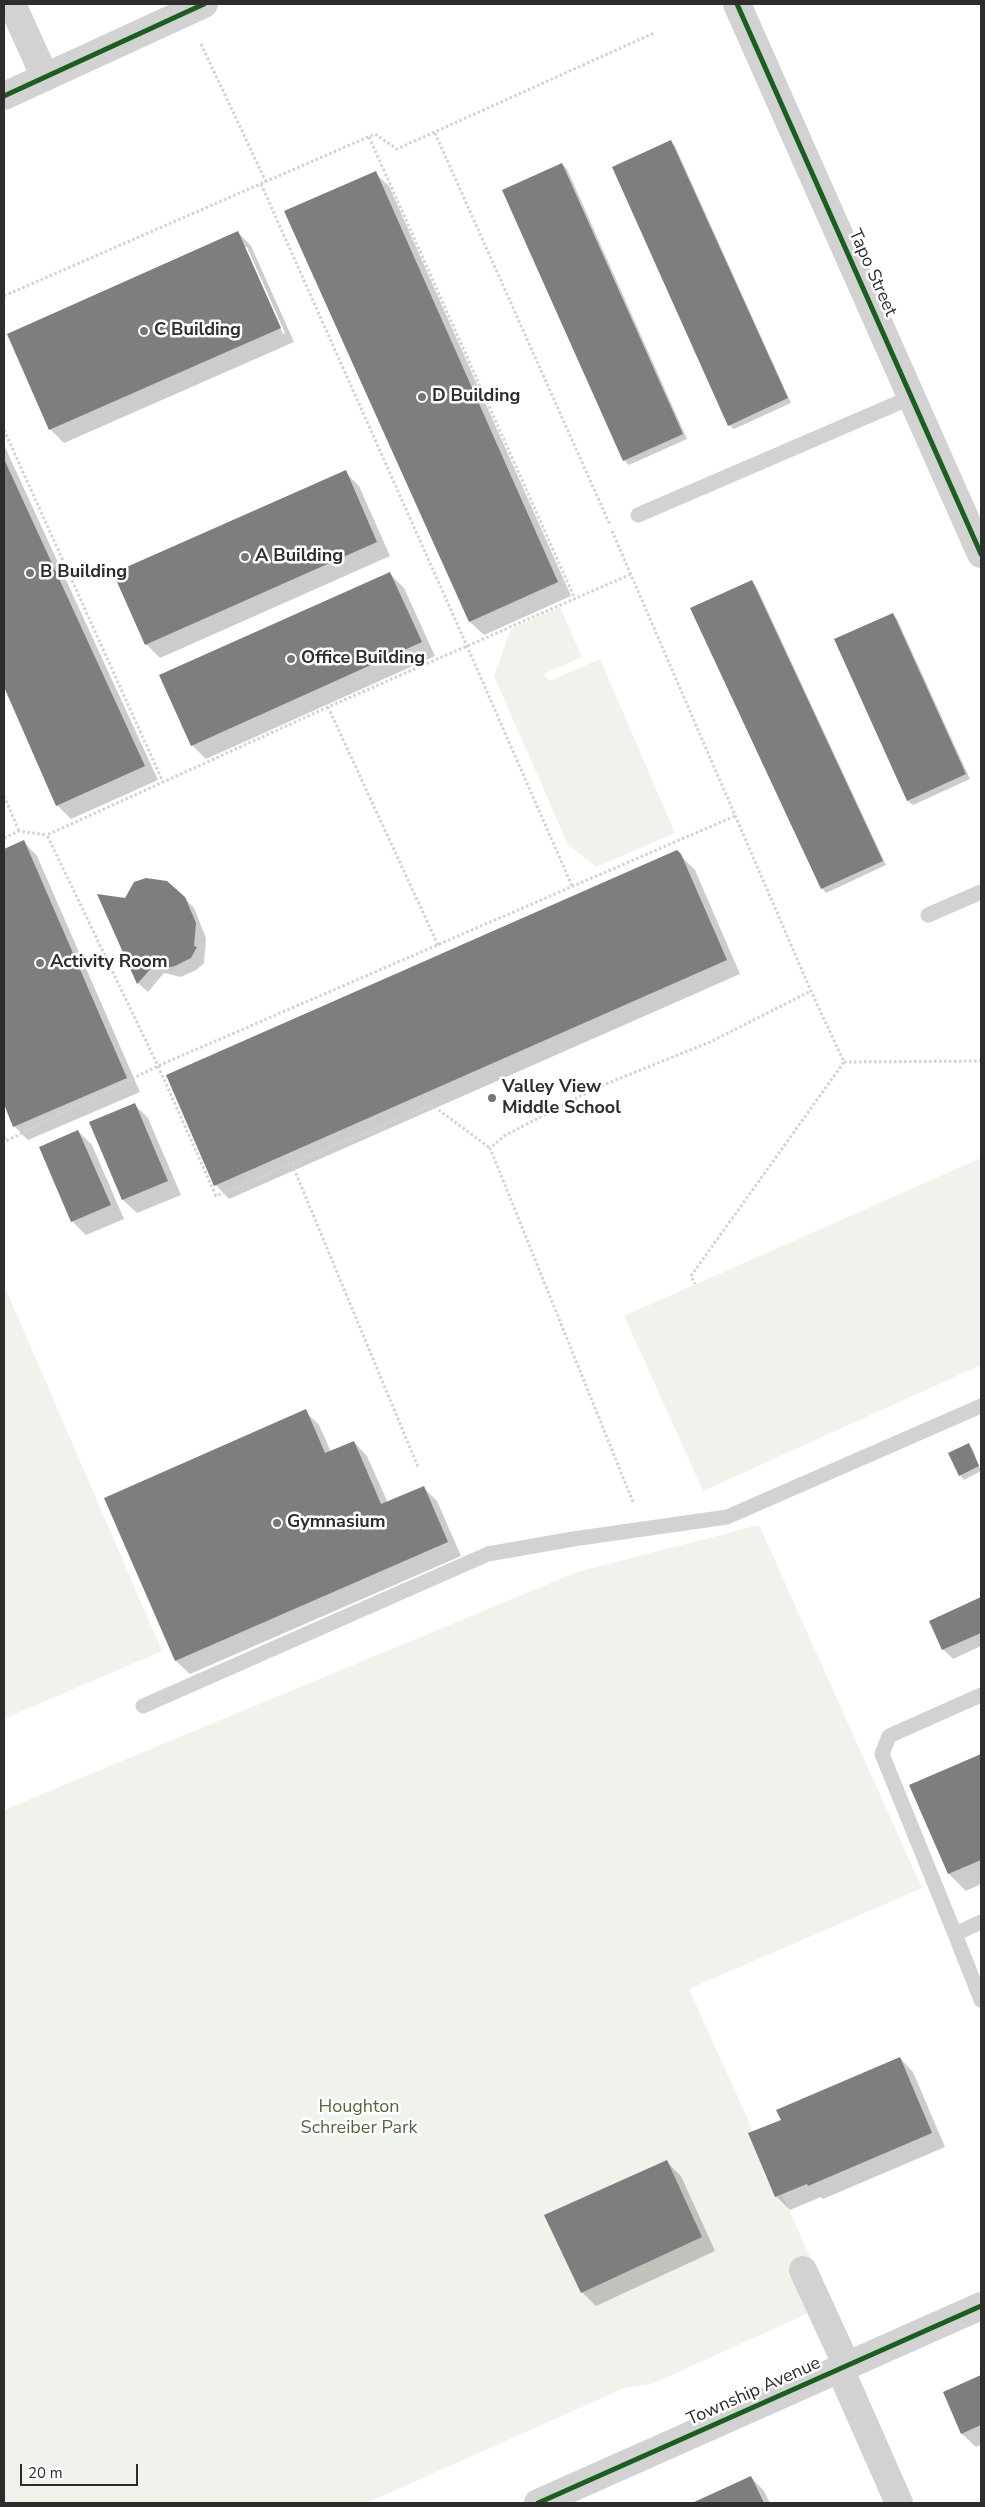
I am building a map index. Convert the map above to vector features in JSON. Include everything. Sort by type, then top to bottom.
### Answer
[{"type":"street","points":[[12,4],[45,78]]},
{"type":"street","points":[[4,96],[204,4]]},
{"type":"street","name":"Tapo Street","points":[[737,4],[981,554]]},
{"type":"street","points":[[803,2270],[899,2503]]},
{"type":"street","name":"Township Avenue","points":[[538,2503],[981,2306]]},
{"type":"lane","points":[[638,515],[912,397]]},
{"type":"lane","points":[[928,915],[981,892]]},
{"type":"lane","points":[[143,1706],[488,1554],[645,1528],[727,1517],[981,1406]]},
{"type":"lane","points":[[981,1695],[889,1736],[882,1754],[981,2000]]},
{"type":"lane","points":[[955,1934],[981,1922]]},
{"type":"path","points":[[4,296],[375,134],[397,149],[654,33]]},
{"type":"path","points":[[200,41],[266,182]]},
{"type":"path","points":[[435,133],[631,574],[811,991],[844,1062]]},
{"type":"path","points":[[369,137],[575,599]]},
{"type":"path","points":[[261,184],[572,886]]},
{"type":"path","points":[[4,430],[164,782]]},
{"type":"path","points":[[4,838],[19,831],[47,835],[328,706],[631,574]]},
{"type":"path","points":[[328,706],[438,944]]},
{"type":"path","points":[[4,796],[19,831]]},
{"type":"path","points":[[4,1137],[6,1141],[158,1066],[735,816]]},
{"type":"path","points":[[47,835],[158,1066],[216,1196],[432,1105],[490,1148],[645,1528]]},
{"type":"path","points":[[490,1148],[504,1136],[596,1088],[710,1042],[811,991]]},
{"type":"path","points":[[844,1062],[981,1061]]},
{"type":"path","points":[[695,1284],[691,1276],[844,1062]]},
{"type":"path","points":[[292,1164],[418,1468]]},
{"type":"green space","points":[[560,607],[582,657],[544,674],[549,681],[600,659],[675,833],[596,867],[568,845],[494,676],[511,629]]},
{"type":"green space","points":[[981,1158],[981,1365],[703,1491],[624,1316]]},
{"type":"green space","points":[[4,1285],[162,1651],[4,1719]]},
{"type":"green space","name":"Houghton Schreiber Park","points":[[759,1525],[922,1888],[689,1989],[831,2303],[652,2384],[624,2388],[367,2503],[4,2503],[4,1810],[577,1572]]},
{"type":"building","points":[[671,140],[788,398],[728,426],[612,167]]},
{"type":"building","points":[[562,163],[683,434],[623,461],[502,190]]},
{"type":"building","name":"D Building","points":[[376,171],[558,582],[469,622],[284,211]]},
{"type":"building","name":"C Building","points":[[238,231],[281,328],[49,430],[7,334]]},
{"type":"building","name":"B Building","points":[[4,459],[145,766],[56,806],[4,687]]},
{"type":"building","name":"A Building","points":[[346,470],[377,542],[145,645],[113,573]]},
{"type":"building","name":"Office Building","points":[[390,572],[422,642],[191,746],[159,675]]},
{"type":"building","points":[[752,580],[883,861],[821,889],[690,608]]},
{"type":"building","points":[[893,613],[966,774],[907,801],[834,639]]},
{"type":"building","name":"Activity Room","points":[[24,840],[127,1078],[13,1127],[4,1104],[4,849]]},
{"type":"building","points":[[677,850],[681,854],[727,960],[214,1186],[166,1075]]},
{"type":"building","points":[[146,878],[167,881],[185,897],[196,923],[194,946],[197,947],[191,958],[175,966],[166,968],[155,964],[137,984],[97,894],[125,898],[134,882]]},
{"type":"building","points":[[135,1103],[168,1181],[122,1200],[89,1122]]},
{"type":"building","points":[[78,1130],[111,1205],[71,1222],[39,1147]]},
{"type":"building","name":"Gymnasium","points":[[306,1409],[325,1453],[354,1441],[381,1504],[424,1486],[448,1542],[175,1661],[104,1498]]},
{"type":"building","points":[[969,1443],[979,1466],[959,1476],[948,1453]]},
{"type":"building","points":[[981,1597],[981,1633],[942,1650],[929,1621]]},
{"type":"building","points":[[981,1754],[981,1860],[948,1874],[909,1785]]},
{"type":"building","points":[[900,2057],[932,2133],[808,2186],[807,2184],[775,2197],[748,2133],[781,2120],[776,2110]]},
{"type":"building","points":[[667,2160],[702,2237],[581,2293],[544,2215]]},
{"type":"building","points":[[981,2375],[981,2425],[961,2434],[943,2392]]},
{"type":"building","points":[[751,2476],[764,2503],[692,2503]]},
{"type":"cycle path","points":[[4,96],[204,4]]},
{"type":"cycle path","points":[[737,4],[981,554]]},
{"type":"cycle path","points":[[538,2503],[981,2306]]},
{"type":"place","name":"C Building","points":[[144,331]]},
{"type":"place","name":"D Building","points":[[422,397]]},
{"type":"place","name":"A Building","points":[[245,557]]},
{"type":"place","name":"B Building","points":[[30,573]]},
{"type":"place","name":"Office Building","points":[[291,659]]},
{"type":"place","name":"Activity Room","points":[[40,963]]},
{"type":"place","name":"Valley View Middle School","points":[[492,1098]]},
{"type":"place","name":"Gymnasium","points":[[277,1523]]}]
